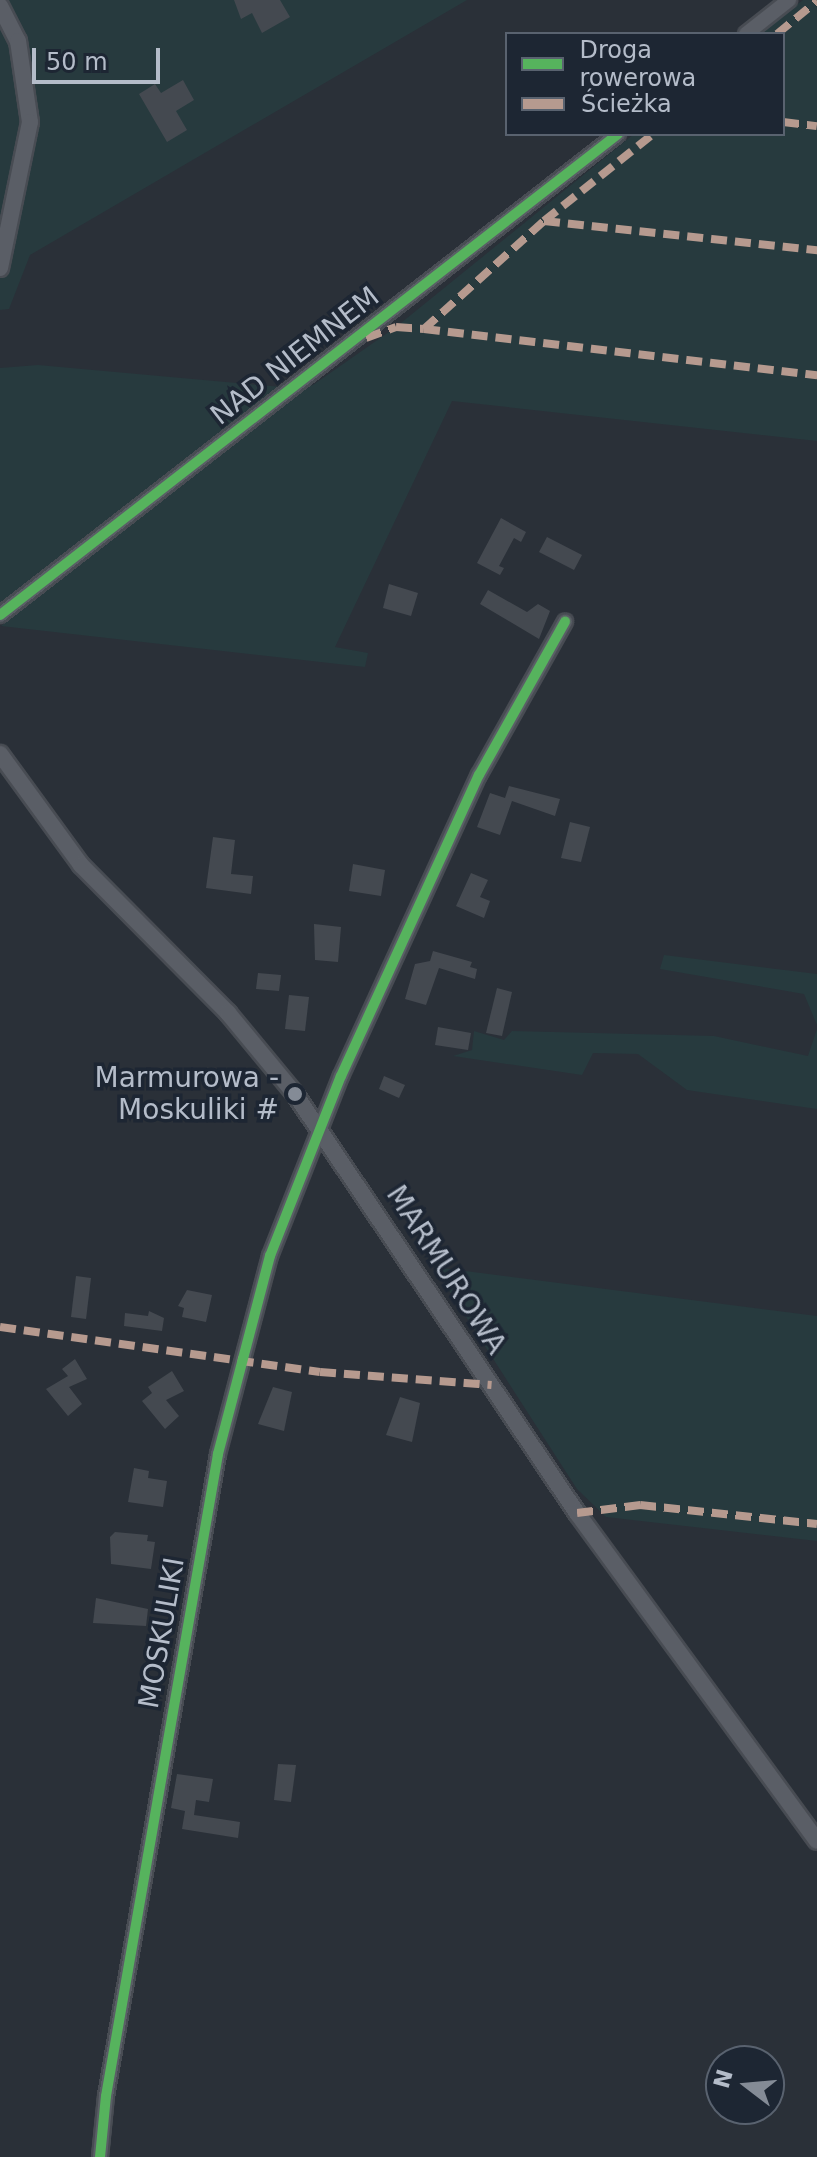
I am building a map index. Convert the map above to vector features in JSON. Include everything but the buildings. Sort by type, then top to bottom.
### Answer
[{"type":"street","points":[[749,32],[789,0]]},
{"type":"street","points":[[0,6],[18,41],[30,122],[0,268]]},
{"type":"street","name":"NAD NIEMNEM","points":[[0,615],[615,136]]},
{"type":"street","name":"MOSKULIKI","points":[[100,2157],[106,2096],[218,1454],[270,1256],[341,1076],[479,775],[565,622]]},
{"type":"street","name":"MARMUROWA","points":[[0,754],[81,865],[228,1013],[322,1130],[577,1513],[817,1841]]},
{"type":"green space","points":[[0,0],[467,0],[30,255],[9,309],[0,310]]},
{"type":"green space","points":[[803,0],[817,0],[817,441],[452,401],[335,647],[368,653],[365,667],[1,626],[303,387],[313,385],[396,327],[632,136],[785,136],[785,32],[763,32]]},
{"type":"green space","points":[[38,365],[282,387],[0,608],[0,368]]},
{"type":"green space","points":[[664,955],[817,974],[817,1025],[804,994],[660,969]]},
{"type":"green space","points":[[817,1029],[817,1109],[687,1090],[638,1054],[593,1053],[582,1075],[453,1056],[472,1050],[474,1031],[504,1040],[512,1031],[714,1036],[808,1056]]},
{"type":"green space","points":[[434,1267],[817,1316],[817,1541],[606,1517],[577,1489]]},
{"type":"marked path","points":[[779,32],[817,1]]},
{"type":"marked path","points":[[785,122],[817,126]]},
{"type":"marked path","points":[[424,329],[544,221],[650,136]]},
{"type":"marked path","points":[[544,221],[817,250]]},
{"type":"marked path","points":[[366,338],[396,327],[424,329],[817,375]]},
{"type":"marked path","points":[[0,1327],[320,1372],[492,1385]]},
{"type":"marked path","points":[[577,1513],[640,1505],[817,1524]]},
{"type":"cycle path","points":[[0,615],[615,136]]},
{"type":"cycle path","points":[[100,2157],[106,2096],[218,1454],[270,1256],[341,1076],[479,775],[565,622]]},
{"type":"place","name":"Marmurowa - Moskuliki #","points":[[295,1094]]}]
